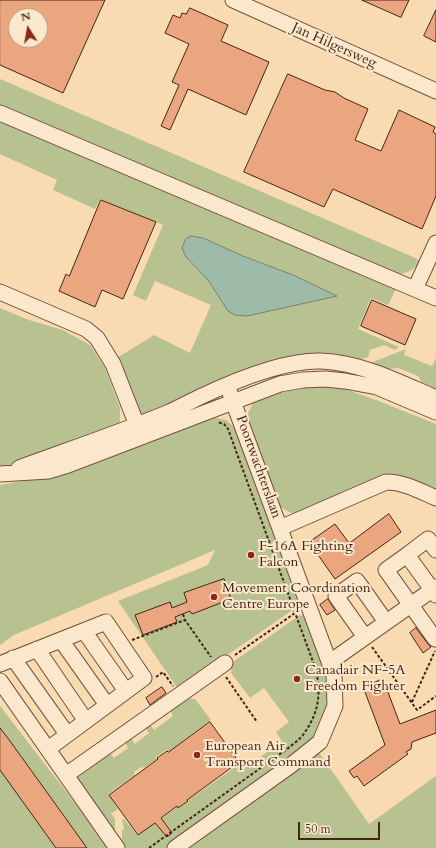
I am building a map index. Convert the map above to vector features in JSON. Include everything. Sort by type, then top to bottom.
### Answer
[{"type":"street","name":"Jan Hilgersweg","points":[[233,0],[436,91]]},
{"type":"street","points":[[0,113],[436,298]]},
{"type":"street","points":[[415,290],[436,243]]},
{"type":"street","points":[[0,292],[86,329],[97,338],[113,364],[139,431]]},
{"type":"street","points":[[3,474],[48,471],[68,465],[139,431],[169,412],[227,385],[261,372],[295,363],[320,361],[366,368],[436,398]]},
{"type":"street","points":[[139,431],[233,402],[280,384],[303,380],[325,379],[377,387],[436,412]]},
{"type":"street","name":"Poortwachterslaan","points":[[175,848],[290,766],[320,742],[335,706],[334,675],[330,662],[227,385]]},
{"type":"street","points":[[280,528],[386,482],[404,484],[436,498]]},
{"type":"street","points":[[436,550],[428,539],[386,570],[435,639],[436,638]]},
{"type":"street","points":[[330,662],[386,622],[435,590],[407,555]]},
{"type":"street","points":[[365,637],[336,596],[357,581],[386,622]]},
{"type":"street","points":[[48,749],[144,678],[106,622],[7,661],[67,734]]},
{"type":"street","points":[[84,631],[126,691]]},
{"type":"street","points":[[61,640],[107,705]]},
{"type":"street","points":[[36,649],[86,721]]},
{"type":"street","points":[[66,775],[225,663]]},
{"type":"street","points":[[0,681],[117,848]]},
{"type":"path","points":[[148,848],[287,749],[305,733],[317,709],[320,687],[316,670],[228,429],[224,424],[213,421]]},
{"type":"path","points":[[225,663],[295,613]]},
{"type":"path","points":[[123,646],[133,639],[185,620]]},
{"type":"path","points":[[365,637],[417,710],[436,696]]},
{"type":"path","points":[[412,702],[436,649]]},
{"type":"path","points":[[144,678],[154,678],[163,672],[180,695]]},
{"type":"green space","points":[[0,79],[421,261],[411,270],[398,274],[0,108]]},
{"type":"green space","points":[[0,121],[396,289],[388,305],[371,298],[358,329],[399,347],[395,350],[384,345],[370,350],[368,357],[359,360],[346,357],[328,356],[143,418],[117,358],[154,335],[190,353],[211,305],[155,281],[146,301],[133,295],[163,225],[100,199],[95,209],[53,190],[57,180],[0,154]],"holes":[[[191,236],[203,238],[243,256],[293,275],[337,296],[247,316],[235,315],[228,311],[208,280],[186,257]]]},
{"type":"green space","points":[[0,308],[29,320],[63,330],[90,345],[105,368],[120,408],[120,427],[0,469]]},
{"type":"green space","points":[[406,349],[404,355],[432,366],[436,358],[436,389],[422,383],[418,376],[398,368],[389,369],[372,363]]},
{"type":"green space","points":[[336,386],[436,424],[436,492],[399,477],[304,512],[291,513],[279,506],[249,427],[247,415],[254,401],[264,397],[304,387]]},
{"type":"green space","points":[[211,417],[226,420],[235,428],[299,593],[297,607],[178,689],[118,601],[208,565],[215,550],[14,635],[0,645],[0,485],[45,477]]},
{"type":"green space","points":[[300,615],[310,618],[328,670],[329,707],[315,736],[303,749],[166,848],[124,848],[122,845],[122,830],[124,830],[122,820],[124,819],[137,835],[155,823],[156,825],[163,820],[162,818],[177,807],[179,808],[241,763],[245,768],[282,741],[276,732],[289,722],[264,688],[250,698],[231,673],[233,662]]},
{"type":"green space","points":[[183,698],[195,699],[211,720],[168,752],[166,750],[156,757],[157,759],[144,768],[141,767],[134,772],[135,775],[108,794],[118,809],[111,814],[115,818],[115,836],[77,779],[78,774],[109,752],[114,758],[128,748],[124,741],[130,736],[135,744],[149,733],[144,727],[149,723],[154,730],[173,716],[169,708]]},
{"type":"green space","points":[[0,706],[102,838],[109,848],[0,848]]},
{"type":"green space","points":[[316,748],[369,824],[436,776],[436,848],[187,848]]},
{"type":"shaded area","points":[[191,236],[203,238],[243,256],[293,275],[337,296],[247,316],[235,315],[228,311],[208,280],[186,257],[182,248],[185,240]]},
{"type":"building","points":[[0,0],[105,0],[63,93],[0,65]]},
{"type":"building","points":[[362,0],[409,0],[401,17]]},
{"type":"building","points":[[190,8],[228,25],[221,41],[269,62],[246,115],[188,89],[170,130],[161,126],[179,85],[172,82],[189,44],[165,33],[173,15],[180,18],[182,13],[186,14]]},
{"type":"building","points":[[436,10],[436,42],[424,36]]},
{"type":"building","points":[[288,74],[325,90],[335,92],[344,98],[368,109],[355,140],[381,151],[399,110],[435,127],[433,132],[436,134],[436,196],[422,229],[333,189],[324,207],[244,172]]},
{"type":"building","points":[[101,200],[156,222],[123,299],[102,290],[95,307],[59,291],[66,274],[69,276]]},
{"type":"building","points":[[372,300],[416,319],[405,345],[361,326]]},
{"type":"building","points":[[389,514],[401,532],[335,579],[309,542],[335,524],[349,543]]},
{"type":"building","points":[[224,579],[231,599],[192,614],[190,611],[175,617],[177,622],[143,635],[135,615],[170,602],[172,608],[187,602],[184,593]]},
{"type":"building","points":[[328,599],[335,610],[327,615],[320,605]]},
{"type":"building","points":[[416,628],[431,647],[423,653],[410,633]]},
{"type":"building","points":[[383,679],[400,724],[436,710],[436,733],[412,742],[411,749],[406,752],[408,754],[364,786],[357,776],[354,778],[349,771],[385,745],[362,684],[371,681],[372,683]]},
{"type":"building","points":[[162,687],[166,693],[150,705],[146,698]]},
{"type":"building","points":[[210,722],[239,762],[187,800],[188,801],[178,808],[177,806],[161,818],[172,833],[167,837],[155,823],[138,835],[109,795],[158,759],[157,758],[167,751],[168,752]]},
{"type":"building","points":[[0,728],[87,848],[56,848],[0,770]]},
{"type":"place","name":"F-16A Fighting Falcon","points":[[251,555]]},
{"type":"place","name":"Movement Coordination Centre Europe","points":[[214,597]]},
{"type":"place","name":"Canadair NF-5A Freedom Fighter","points":[[297,679]]},
{"type":"place","name":"European Air Transport Command","points":[[197,755]]}]
